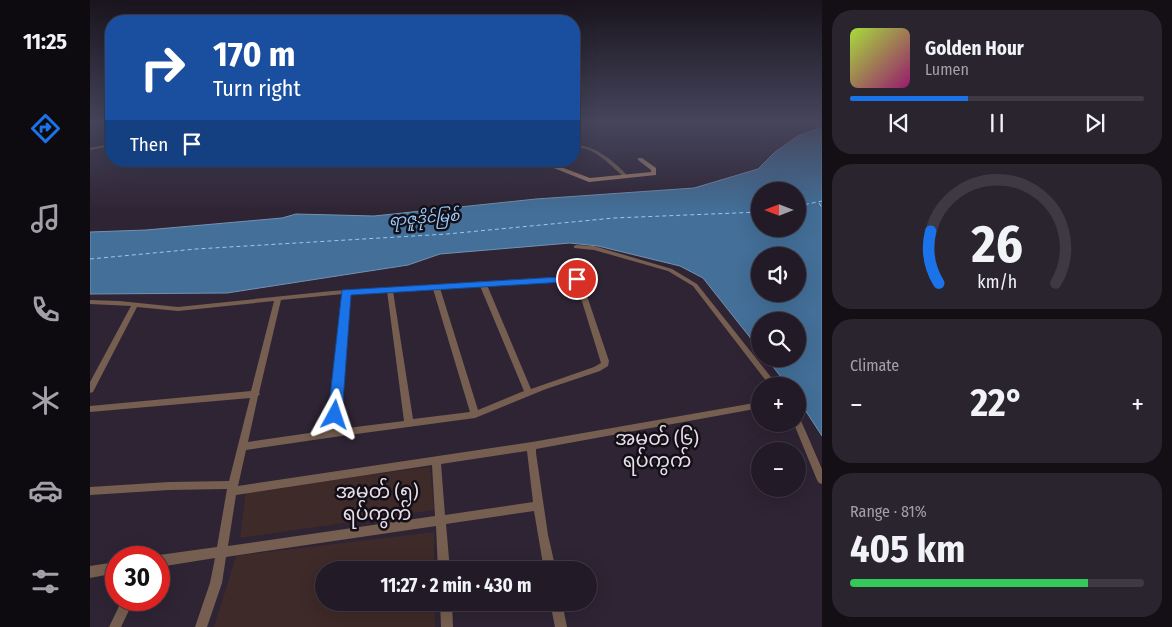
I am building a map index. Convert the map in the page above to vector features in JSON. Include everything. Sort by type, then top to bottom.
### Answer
[{"type":"street","points":[[596,152],[626,176]]},
{"type":"street","points":[[555,167],[589,180],[654,174],[654,169],[640,159]]},
{"type":"street","points":[[576,247],[594,248],[670,270],[695,285],[767,377]]},
{"type":"street","points":[[90,302],[178,309],[346,292],[571,278],[579,281],[605,364],[597,369],[529,393],[475,415],[243,447]]},
{"type":"street","points":[[483,284],[529,393]]},
{"type":"street","points":[[436,287],[475,415]]},
{"type":"street","points":[[390,290],[409,424]]},
{"type":"street","points":[[334,433],[346,292]]},
{"type":"street","points":[[200,627],[216,583],[233,488],[278,298]]},
{"type":"street","points":[[90,390],[136,305]]},
{"type":"street","points":[[90,409],[256,394]]},
{"type":"street","points":[[90,491],[233,488],[436,461],[532,446],[751,407]]},
{"type":"street","points":[[802,432],[822,480]]},
{"type":"street","points":[[532,446],[531,454],[538,506],[548,561]]},
{"type":"street","points":[[436,461],[443,561]]},
{"type":"street","points":[[170,560],[538,506]]},
{"type":"street","points":[[90,572],[105,570]]},
{"type":"street","points":[[115,627],[123,611]]},
{"type":"street","points":[[446,611],[447,627]]},
{"type":"street","points":[[558,611],[561,627]]},
{"type":"shaded area","points":[[430,467],[434,510],[240,538],[246,490]]},
{"type":"shaded area","points":[[434,532],[434,561],[315,561],[315,611],[435,611],[435,627],[214,627],[236,556]]},
{"type":"water","name":"ရာဇူဒိုင်မြစ်","points":[[775,152],[822,152],[822,436],[806,411],[806,377],[781,377],[773,367],[806,367],[806,312],[751,312],[751,339],[703,278],[680,266],[598,246],[570,243],[440,254],[408,265],[227,293],[90,294],[90,232],[146,230],[282,218],[296,214],[374,216],[536,199],[694,188],[758,169]]},
{"type":"ferry route","points":[[806,204],[822,201]]},
{"type":"ferry route","points":[[819,203],[822,208]]},
{"type":"ferry route","points":[[90,259],[196,249],[447,234],[614,218],[751,212]]},
{"type":"district","name":"အမှတ် (၆) ရပ်ကွက်","points":[[657,449]]},
{"type":"district","name":"အမှတ် (၅) ရပ်ကွက်","points":[[377,502]]},
{"type":"route","points":[[335,415],[346,292],[577,279]]}]
